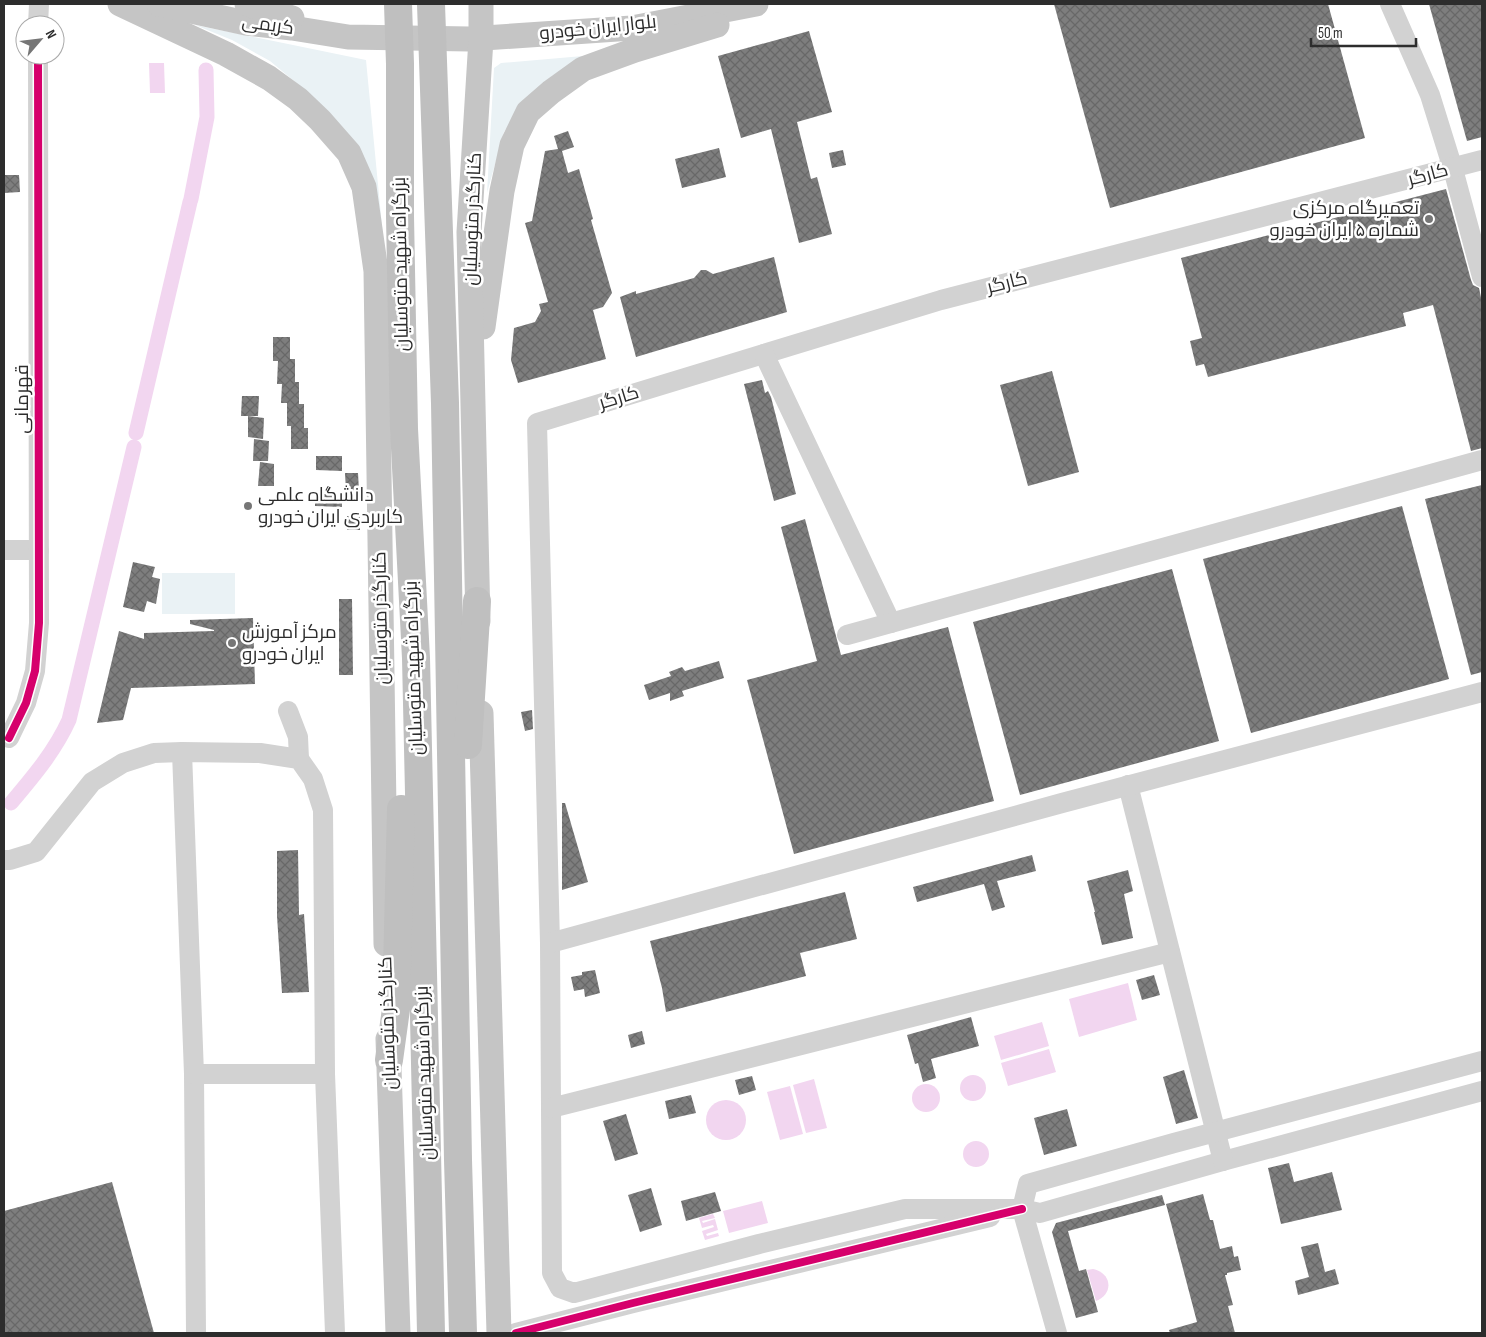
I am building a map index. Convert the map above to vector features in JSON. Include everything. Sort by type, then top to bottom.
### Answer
[{"type":"highway","points":[[383,4],[400,64]]},
{"type":"highway","name":"بزرگراه شهید متوسلیان","points":[[398,4],[404,429],[416,658],[431,1333]]},
{"type":"highway","name":"بزرگراه شهید متوسلیان","points":[[432,4],[445,403],[458,1160],[463,1333]]},
{"type":"highway","points":[[455,938],[477,601]]},
{"type":"highway","points":[[389,1060],[396,1009],[402,759],[416,658]]},
{"type":"main road","name":"کنارگذر متوسلیان","points":[[120,4],[226,54],[269,78],[298,99],[329,129],[349,153],[364,187],[376,271],[384,897],[398,1333]]},
{"type":"main road","name":"کریمی","points":[[159,4],[246,23],[348,37]]},
{"type":"main road","points":[[247,4],[348,37]]},
{"type":"main road","name":"کنارگذر متوسلیان","points":[[481,4],[475,39],[469,232],[477,601],[499,1333]]},
{"type":"main road","points":[[472,399],[502,190],[512,145],[528,112],[551,92],[583,69],[635,50],[715,26],[755,4]]},
{"type":"main road","name":"بلوار ایران خودرو","points":[[348,37],[475,39],[632,28],[755,4]]},
{"type":"street","points":[[1390,4],[1430,96],[1453,169],[1482,277]]},
{"type":"street","name":"قهرمانی","points":[[9,738],[26,704],[35,671],[39,623],[38,65]]},
{"type":"street","name":"کارگر","points":[[550,943],[536,423],[941,300],[1482,160]]},
{"type":"street","points":[[764,354],[891,623]]},
{"type":"street","points":[[847,635],[1482,460]]},
{"type":"street","points":[[4,550],[39,550]]},
{"type":"street","points":[[1482,692],[1128,785],[550,943],[552,1272],[560,1288],[574,1293],[759,1244],[905,1209],[1022,1209],[1040,1213],[1482,1091]]},
{"type":"street","points":[[288,711],[298,737],[299,758],[313,779],[324,810],[325,1074],[335,1333]]},
{"type":"street","points":[[4,860],[36,852],[92,782],[123,763],[154,754],[182,752],[260,753],[299,758]]},
{"type":"street","points":[[182,752],[194,1074],[196,1333]]},
{"type":"street","points":[[1128,785],[1223,1161]]},
{"type":"street","points":[[551,1108],[1170,952]]},
{"type":"street","points":[[1057,1333],[1022,1209],[1028,1184],[1482,1060]]},
{"type":"street","points":[[194,1074],[325,1074]]},
{"type":"street","points":[[516,1333],[1022,1209]]},
{"type":"shaded area","points":[[195,25],[366,60],[385,257],[306,91],[270,61],[232,40]]},
{"type":"shaded area","points":[[606,54],[579,63],[552,76],[527,98],[504,132],[487,193],[494,68],[501,63]]},
{"type":"shaded area","points":[[149,63],[164,63],[165,93],[150,93]]},
{"type":"shaded area","points":[[162,573],[235,573],[235,614],[162,614]]},
{"type":"shaded area","points":[[1128,983],[1137,1020],[1079,1037],[1069,999]]},
{"type":"shaded area","points":[[1042,1022],[1049,1046],[1001,1060],[994,1036]]},
{"type":"shaded area","points":[[1049,1049],[1056,1072],[1008,1086],[1001,1063]]},
{"type":"shaded area","points":[[973,1075],[982,1079],[986,1088],[982,1097],[973,1101],[964,1097],[960,1088],[964,1079]]},
{"type":"shaded area","points":[[814,1079],[827,1128],[806,1133],[793,1085]]},
{"type":"shaded area","points":[[926,1084],[936,1088],[940,1098],[936,1108],[926,1112],[916,1108],[912,1098],[916,1088]]},
{"type":"shaded area","points":[[790,1086],[803,1134],[780,1140],[767,1092]]},
{"type":"shaded area","points":[[722,1100],[730,1100],[737,1103],[743,1109],[746,1120],[743,1131],[737,1137],[730,1140],[722,1140],[715,1137],[709,1131],[706,1124],[706,1116],[709,1109],[715,1103]]},
{"type":"shaded area","points":[[976,1141],[985,1145],[989,1154],[985,1163],[976,1167],[967,1163],[963,1154],[967,1145]]},
{"type":"shaded area","points":[[762,1201],[768,1223],[729,1233],[723,1211]]},
{"type":"shaded area","points":[[713,1214],[715,1218],[702,1221],[703,1223],[715,1219],[718,1230],[706,1234],[707,1236],[718,1233],[719,1236],[705,1240],[702,1231],[714,1227],[713,1225],[702,1228],[699,1218]]},
{"type":"shaded area","points":[[1093,1269],[1104,1275],[1108,1284],[1106,1294],[1096,1301],[1087,1270]]},
{"type":"building","points":[[1054,4],[1328,4],[1365,138],[1110,208]]},
{"type":"building","points":[[1429,4],[1482,4],[1482,137],[1467,141]]},
{"type":"building","points":[[809,31],[832,112],[797,122],[811,179],[817,177],[832,234],[799,243],[771,129],[741,138],[718,56]]},
{"type":"building","points":[[568,131],[574,147],[562,151],[568,173],[579,169],[593,219],[591,220],[612,293],[603,307],[593,310],[606,359],[518,383],[511,360],[514,328],[535,322],[541,311],[539,304],[548,302],[525,223],[532,221],[545,151],[558,149],[554,136]]},
{"type":"building","points":[[719,148],[726,177],[682,188],[675,159]]},
{"type":"building","points":[[843,150],[846,165],[832,168],[829,153]]},
{"type":"building","points":[[4,175],[19,175],[20,192],[4,193]]},
{"type":"building","points":[[1446,189],[1471,280],[1473,285],[1479,288],[1482,302],[1482,448],[1471,451],[1433,305],[1403,313],[1406,326],[1208,377],[1204,364],[1196,366],[1190,341],[1202,338],[1181,258]]},
{"type":"building","points":[[774,257],[787,312],[636,357],[620,297],[636,291],[636,294],[694,278],[701,270],[706,270],[713,274]]},
{"type":"building","points":[[273,337],[290,337],[290,359],[295,359],[295,382],[299,382],[299,404],[304,404],[304,428],[308,428],[308,449],[291,449],[291,426],[287,426],[287,403],[281,403],[282,384],[277,384],[278,361],[273,361]]},
{"type":"building","points":[[1052,371],[1079,472],[1028,486],[1000,385]]},
{"type":"building","points":[[762,380],[765,393],[768,391],[771,397],[796,494],[774,501],[744,384]]},
{"type":"building","points":[[242,396],[259,396],[258,416],[241,416]]},
{"type":"building","points":[[248,416],[264,418],[263,439],[248,437]]},
{"type":"building","points":[[254,439],[269,441],[268,461],[253,461]]},
{"type":"building","points":[[316,456],[342,456],[342,471],[316,470]]},
{"type":"building","points":[[260,462],[274,464],[274,486],[258,486]]},
{"type":"building","points":[[345,473],[358,473],[359,491],[346,492]]},
{"type":"building","points":[[1482,485],[1482,672],[1471,675],[1425,499]]},
{"type":"building","points":[[315,494],[342,494],[342,507],[315,506]]},
{"type":"building","points":[[1402,506],[1449,679],[1251,733],[1203,559]]},
{"type":"building","points":[[347,516],[360,516],[360,530],[347,530]]},
{"type":"building","points":[[805,519],[841,655],[948,627],[994,801],[794,854],[747,680],[817,661],[781,527]]},
{"type":"building","points":[[133,562],[155,567],[152,577],[160,579],[156,604],[147,601],[144,612],[123,607]]},
{"type":"building","points":[[1172,569],[1219,741],[1020,795],[973,622]]},
{"type":"building","points":[[339,599],[352,599],[353,675],[339,675]]},
{"type":"building","points":[[253,618],[255,684],[131,688],[123,720],[97,723],[119,631],[144,639],[144,633],[214,631],[190,624],[190,620]]},
{"type":"building","points":[[719,661],[724,678],[682,691],[684,696],[670,701],[670,693],[649,700],[644,685],[671,676],[669,672],[682,667],[685,671]]},
{"type":"building","points":[[532,710],[533,729],[525,731],[521,712]]},
{"type":"building","points":[[562,803],[565,803],[588,882],[562,890]]},
{"type":"building","points":[[298,850],[299,915],[304,914],[309,992],[282,993],[277,916],[277,851]]},
{"type":"building","points":[[1032,855],[1036,871],[997,881],[1005,907],[992,911],[984,884],[917,902],[913,887]]},
{"type":"building","points":[[1128,870],[1133,891],[1124,894],[1133,938],[1102,945],[1087,881]]},
{"type":"building","points":[[845,892],[857,939],[800,953],[806,976],[666,1012],[650,941]]},
{"type":"building","points":[[595,970],[600,993],[585,997],[584,989],[574,991],[571,977],[582,975],[582,972]]},
{"type":"building","points":[[1154,975],[1160,995],[1142,1000],[1136,980]]},
{"type":"building","points":[[971,1017],[979,1046],[931,1059],[936,1078],[923,1082],[918,1063],[915,1064],[907,1035]]},
{"type":"building","points":[[642,1031],[645,1044],[631,1048],[628,1035]]},
{"type":"building","points":[[1184,1070],[1198,1118],[1176,1124],[1163,1077]]},
{"type":"building","points":[[752,1076],[756,1090],[739,1095],[735,1080]]},
{"type":"building","points":[[691,1095],[696,1113],[669,1119],[665,1101]]},
{"type":"building","points":[[1067,1109],[1077,1146],[1044,1155],[1034,1118]]},
{"type":"building","points":[[626,1114],[638,1154],[615,1161],[603,1121]]},
{"type":"building","points":[[1289,1163],[1294,1182],[1332,1172],[1342,1210],[1281,1224],[1268,1168]]},
{"type":"building","points":[[112,1182],[154,1333],[4,1333],[4,1211]]},
{"type":"building","points":[[651,1188],[662,1225],[640,1232],[628,1195]]},
{"type":"building","points":[[715,1192],[721,1211],[686,1221],[681,1201]]},
{"type":"building","points":[[1203,1194],[1210,1220],[1213,1220],[1220,1249],[1232,1246],[1234,1257],[1238,1256],[1241,1270],[1225,1275],[1233,1305],[1228,1306],[1235,1333],[1170,1333],[1169,1330],[1197,1322],[1166,1204]]},
{"type":"building","points":[[1162,1195],[1165,1205],[1068,1231],[1079,1271],[1086,1269],[1098,1312],[1076,1318],[1052,1232],[1056,1223]]},
{"type":"building","points":[[1318,1243],[1325,1272],[1335,1269],[1339,1284],[1298,1295],[1295,1281],[1309,1277],[1301,1247]]},
{"type":"waterway","points":[[191,199],[207,117],[206,70]]},
{"type":"waterway","points":[[136,433],[190,202]]},
{"type":"waterway","points":[[11,803],[50,753],[69,720],[134,447]]},
{"type":"cycle path","points":[[9,738],[26,703],[35,671],[39,623],[38,65]]},
{"type":"cycle path","points":[[516,1333],[1022,1209]]},
{"type":"place","name":"تعمیرگاه مرکزی شماره ۵ ایران خودرو","points":[[1429,219]]},
{"type":"place","name":"دانشگاه علمی کاربردی ایران خودرو","points":[[248,506]]},
{"type":"place","name":"مرکز آموزش ایران خودرو","points":[[232,643]]}]
